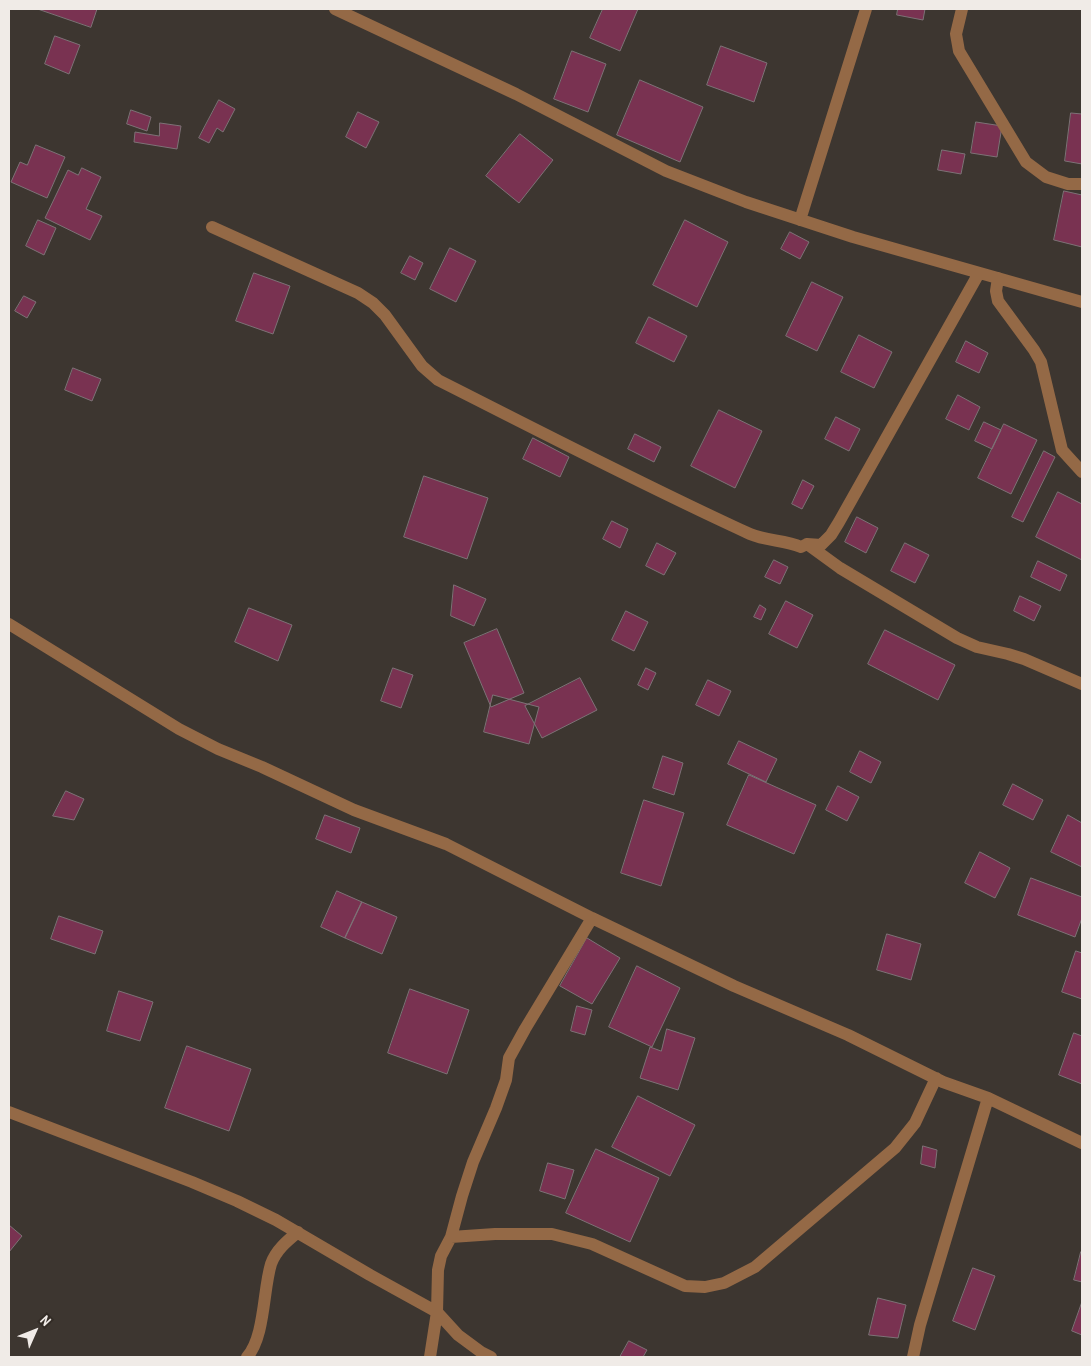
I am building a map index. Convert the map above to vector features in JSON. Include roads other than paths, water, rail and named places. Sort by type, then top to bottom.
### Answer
[{"type":"street","points":[[335,9],[516,94],[666,171],[746,202],[852,237],[1082,302]]},
{"type":"street","points":[[800,220],[866,9]]},
{"type":"street","points":[[962,9],[956,34],[959,51],[1026,162],[1046,177],[1068,184],[1082,184]]},
{"type":"street","points":[[212,227],[358,293],[373,302],[385,315],[422,366],[438,380],[752,535],[785,542],[801,548],[807,544],[821,545],[831,535],[979,273]]},
{"type":"street","points":[[998,278],[996,291],[998,301],[1041,362],[1062,450],[1082,472]]},
{"type":"street","points":[[807,544],[840,568],[957,638],[978,647],[1024,659],[1082,684]]},
{"type":"street","points":[[9,624],[186,733],[218,749],[262,767],[354,810],[446,844],[592,918],[734,986],[848,1035],[936,1078],[988,1098],[1082,1143]]},
{"type":"street","points":[[430,1357],[437,1312],[438,1270],[441,1256],[451,1237],[473,1162],[506,1080],[509,1058],[592,918]]},
{"type":"street","points":[[451,1237],[495,1234],[552,1234],[592,1244],[685,1286],[705,1287],[724,1283],[755,1267],[895,1148],[915,1123],[936,1078]]},
{"type":"street","points":[[913,1357],[920,1325],[988,1098]]},
{"type":"street","points":[[9,1112],[192,1182],[237,1201],[298,1232],[437,1312],[458,1335],[491,1357]]},
{"type":"street","points":[[247,1357],[257,1338],[272,1264],[281,1247],[298,1232]]}]
